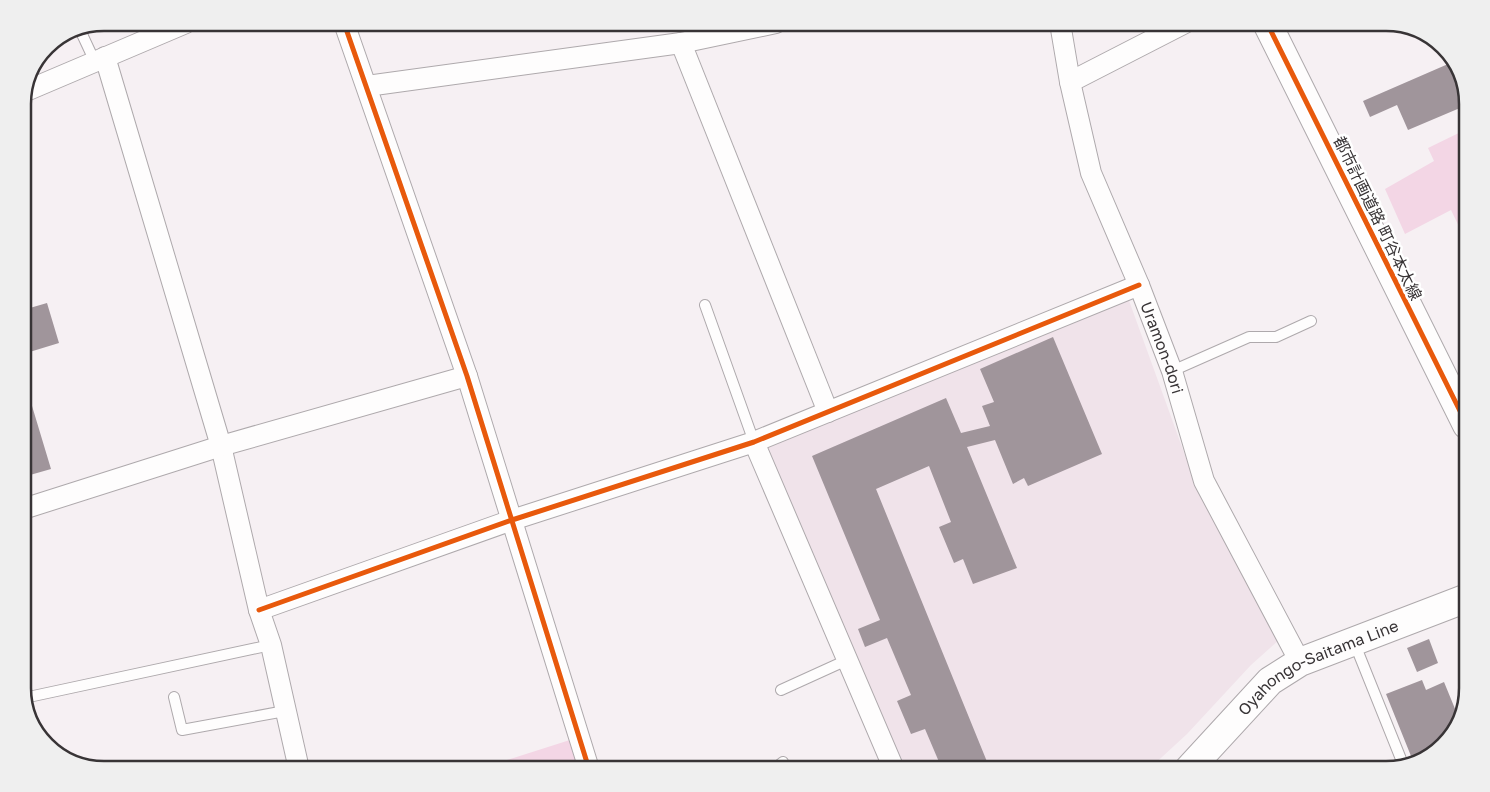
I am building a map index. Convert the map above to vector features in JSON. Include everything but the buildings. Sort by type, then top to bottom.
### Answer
[{"type":"street","points":[[33,88],[166,31]]},
{"type":"street","points":[[347,31],[467,376],[586,761]]},
{"type":"street","points":[[367,86],[681,43],[701,31]]},
{"type":"street","name":"Uramon-dori","points":[[1062,31],[1070,82],[1091,173],[1139,285],[1172,371],[1204,481],[1300,662]]},
{"type":"street","points":[[1070,82],[1168,31]]},
{"type":"street","name":"都市計画道路 町谷本太線","points":[[1271,31],[1459,409]]},
{"type":"street","points":[[681,43],[828,412]]},
{"type":"street","points":[[100,60],[221,446],[259,610],[271,645],[297,761]]},
{"type":"street","points":[[259,610],[512,520],[754,442],[1139,285]]},
{"type":"street","points":[[31,506],[221,446],[467,376]]},
{"type":"street","points":[[754,442],[890,761]]},
{"type":"street","name":"Oyahongo-Saitama Line","points":[[1202,761],[1270,681],[1300,662],[1459,601]]},
{"type":"lane","points":[[83,35],[100,60]]},
{"type":"lane","points":[[705,305],[754,442]]},
{"type":"lane","points":[[1172,371],[1249,337],[1276,337],[1311,321]]},
{"type":"lane","points":[[1353,641],[1401,759]]},
{"type":"lane","points":[[32,696],[271,645]]},
{"type":"lane","points":[[781,690],[847,660]]},
{"type":"lane","points":[[174,697],[182,730],[285,711]]},
{"type":"shaded area","points":[[1459,133],[1459,226],[1451,210],[1405,234],[1385,189],[1434,161],[1428,148]]},
{"type":"shaded area","points":[[1127,295],[1195,483],[1279,640],[1251,665],[1187,734],[1158,761],[898,761],[762,446]]},
{"type":"shaded area","points":[[573,739],[580,761],[504,761]]},
{"type":"cycle path","points":[[347,31],[467,376],[587,761]]},
{"type":"cycle path","points":[[1271,31],[1459,409]]},
{"type":"cycle path","points":[[259,610],[512,520],[754,442],[1139,285]]}]
